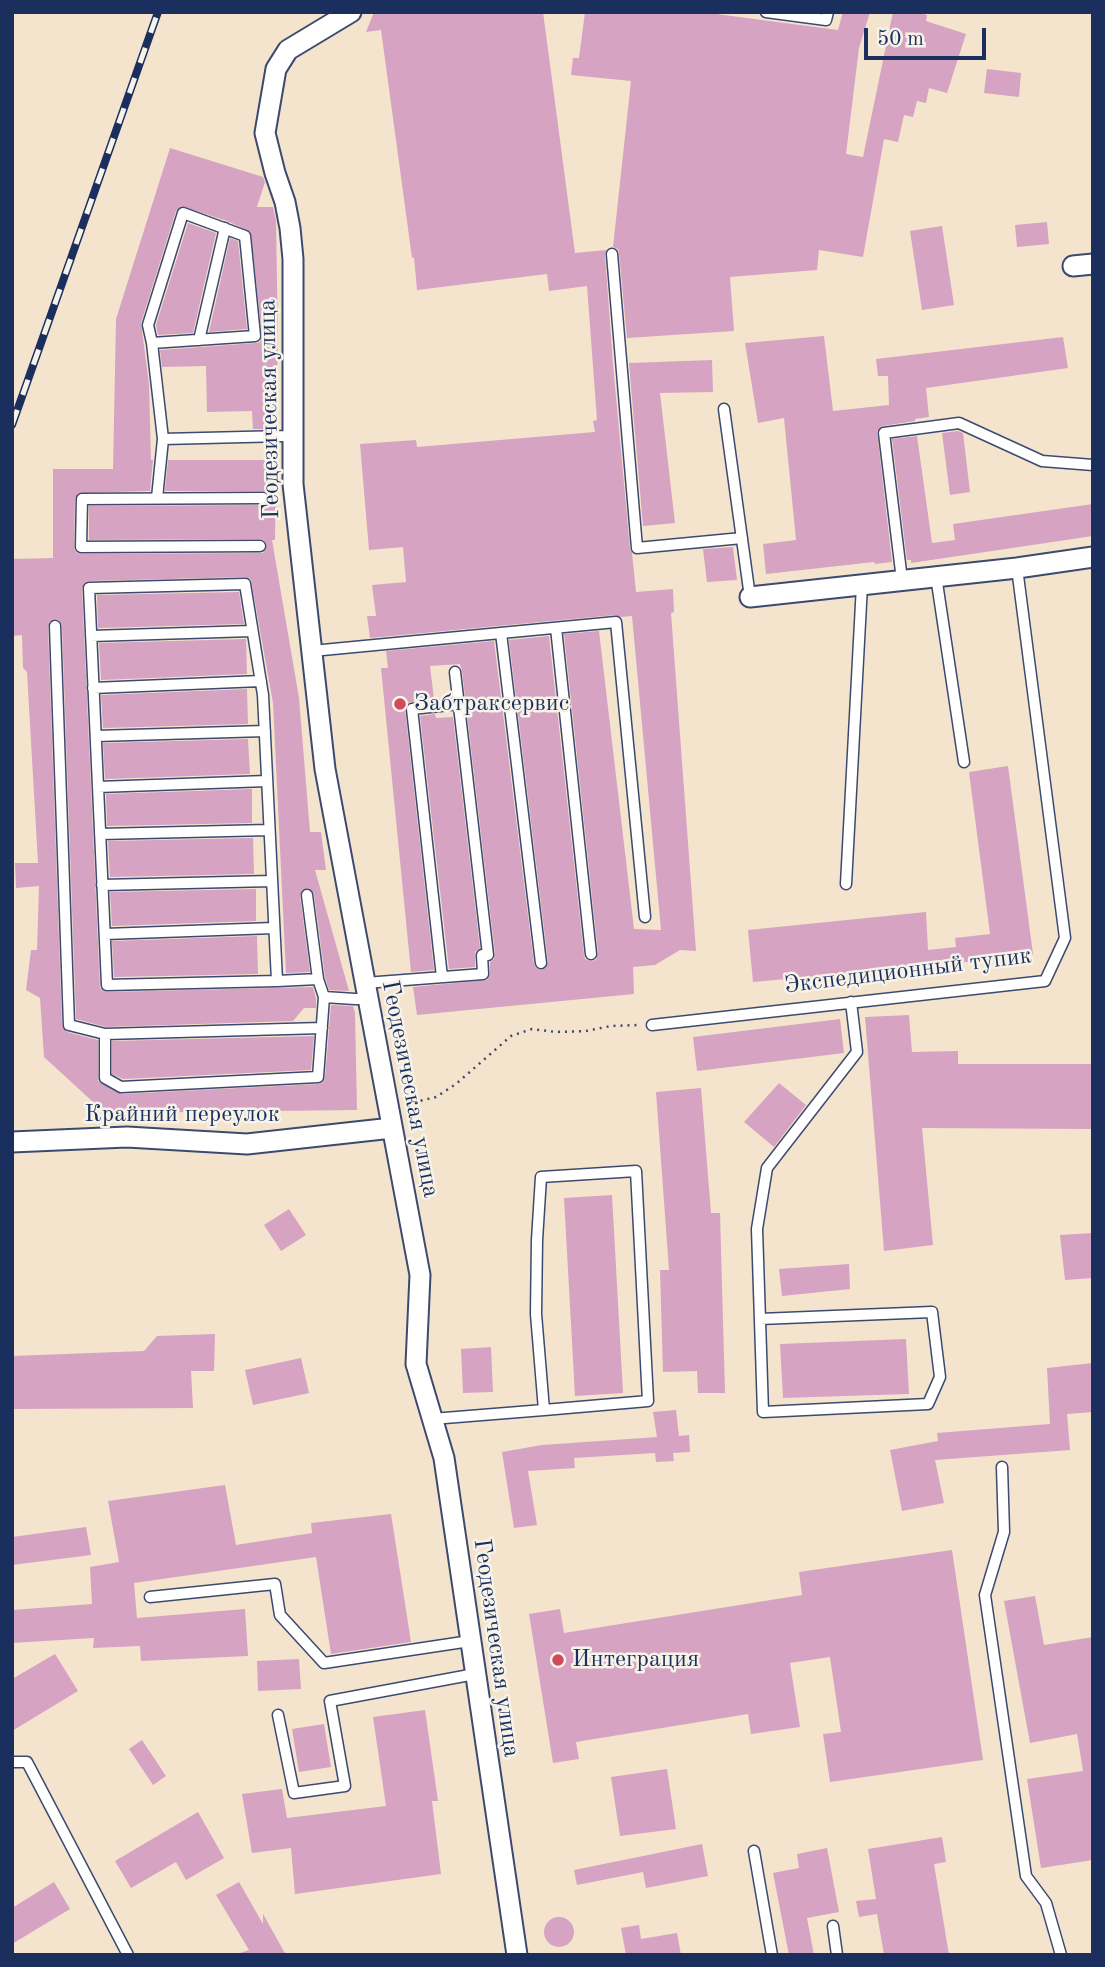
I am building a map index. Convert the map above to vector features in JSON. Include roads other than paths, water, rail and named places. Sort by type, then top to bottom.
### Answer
[{"type":"street","name":"Геодезическая улица","points":[[351,12],[288,50],[276,69],[265,133],[285,202],[293,259],[293,484],[325,769],[420,1275],[416,1364],[444,1458],[517,1955]]},
{"type":"street","points":[[1073,266],[1093,264]]},
{"type":"street","points":[[750,597],[1017,568],[1093,557]]},
{"type":"street","name":"Крайний переулок","points":[[12,1142],[127,1137],[247,1144],[392,1128]]},
{"type":"lane","points":[[766,12],[826,20],[828,12]]},
{"type":"lane","points":[[152,343],[255,336],[245,236],[183,213],[148,325],[163,439],[157,498]]},
{"type":"lane","points":[[199,340],[225,228]]},
{"type":"lane","points":[[612,254],[637,548],[742,538]]},
{"type":"lane","points":[[724,409],[750,597]]},
{"type":"lane","points":[[902,580],[884,433],[959,423],[1042,461],[1093,465]]},
{"type":"lane","points":[[163,439],[292,435]]},
{"type":"lane","points":[[260,546],[81,547],[82,499],[263,498]]},
{"type":"lane","name":"Экспедиционный тупик","points":[[652,1025],[1045,981],[1065,938],[1017,568]]},
{"type":"lane","points":[[936,576],[964,762]]},
{"type":"lane","points":[[277,981],[261,681],[245,584],[89,589],[107,985],[277,981],[318,979]]},
{"type":"lane","points":[[846,884],[862,585]]},
{"type":"lane","points":[[312,651],[616,622],[645,917]]},
{"type":"lane","points":[[55,626],[69,1025],[105,1034],[322,1028]]},
{"type":"lane","points":[[556,628],[591,954]]},
{"type":"lane","points":[[91,636],[252,631]]},
{"type":"lane","points":[[501,633],[541,962]]},
{"type":"lane","points":[[324,997],[442,977],[484,974],[482,955],[488,955],[455,672]]},
{"type":"lane","points":[[93,688],[261,681]]},
{"type":"lane","points":[[442,977],[412,709],[459,704]]},
{"type":"lane","points":[[96,736],[264,731]]},
{"type":"lane","points":[[98,787],[267,780]]},
{"type":"lane","points":[[100,834],[269,830]]},
{"type":"lane","points":[[102,885],[272,881]]},
{"type":"lane","points":[[105,1034],[105,1078],[121,1087],[318,1077],[324,997],[318,979],[307,895]]},
{"type":"lane","points":[[105,934],[274,928]]},
{"type":"lane","points":[[760,1319],[932,1311],[940,1377],[928,1404],[763,1412],[757,1229],[767,1168],[857,1052],[851,1002]]},
{"type":"lane","points":[[432,1419],[544,1410],[648,1401],[636,1171],[541,1177],[537,1240],[537,1314],[544,1410]]},
{"type":"lane","points":[[1002,1467],[1004,1532],[985,1595],[1027,1876],[1046,1903],[1061,1955]]},
{"type":"lane","points":[[150,1597],[275,1584],[280,1615],[324,1663],[470,1641]]},
{"type":"lane","points":[[278,1715],[294,1793],[345,1786],[330,1701],[475,1674]]},
{"type":"lane","points":[[12,1762],[27,1762],[128,1955]]},
{"type":"lane","points":[[754,1852],[772,1955]]},
{"type":"lane","points":[[833,1926],[837,1955]]},
{"type":"railway","points":[[12,425],[158,12]]},
{"type":"place","name":"Забтраксервис","points":[[400,704]]},
{"type":"place","name":"Интеграция","points":[[558,1660]]}]
